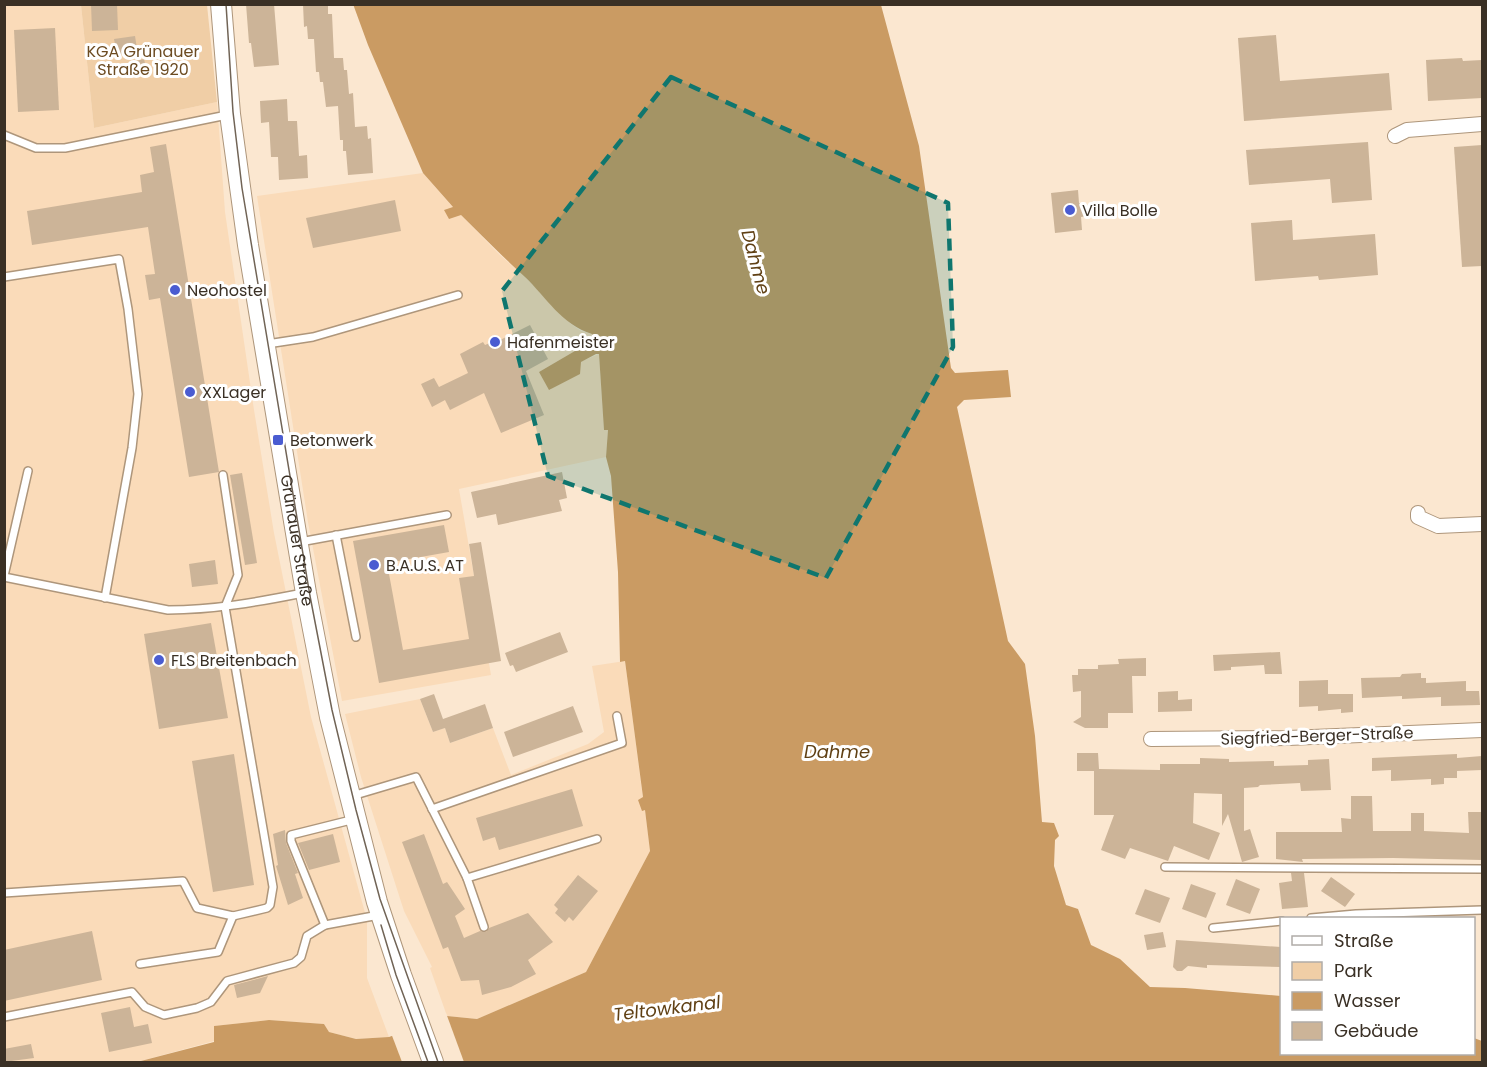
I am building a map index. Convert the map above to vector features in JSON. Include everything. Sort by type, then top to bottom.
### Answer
[{"type":"main road","name":"Grünauer Straße","points":[[221,4],[230,114],[248,245],[297,542],[330,717],[381,915],[433,1062]]},
{"type":"street","points":[[1395,136],[1407,130],[1482,124]]},
{"type":"street","points":[[1418,513],[1418,517],[1438,526],[1482,524]]},
{"type":"street","name":"Siegfried-Berger-Straße","points":[[1151,739],[1277,738],[1482,730]]},
{"type":"lane","points":[[4,135],[36,148],[65,148],[230,114]]},
{"type":"lane","points":[[4,277],[119,259],[128,309],[138,394],[132,448],[105,598]]},
{"type":"lane","points":[[264,345],[313,337],[458,295]]},
{"type":"lane","points":[[28,471],[4,576],[168,610],[225,607],[306,593]]},
{"type":"lane","points":[[4,892],[183,881],[197,908],[233,916],[267,908],[270,905],[273,887],[225,607],[238,574],[223,474]]},
{"type":"lane","points":[[297,542],[447,515]]},
{"type":"lane","points":[[336,535],[356,637]]},
{"type":"lane","points":[[432,809],[622,743],[617,716]]},
{"type":"lane","points":[[350,796],[416,777],[467,878],[484,927]]},
{"type":"lane","points":[[325,925],[291,841],[291,835],[355,819]]},
{"type":"lane","points":[[467,878],[597,839]]},
{"type":"lane","points":[[1166,867],[1482,869]]},
{"type":"lane","points":[[1322,917],[1482,910]]},
{"type":"lane","points":[[4,1017],[132,992],[145,1007],[164,1015],[197,1008],[211,1002],[226,981],[294,963],[301,957],[307,936],[325,925],[381,915]]},
{"type":"lane","points":[[140,964],[218,952],[233,916]]},
{"type":"lane","points":[[1213,928],[1280,921]]},
{"type":"highlighted area","points":[[671,77],[948,203],[953,347],[826,578],[548,476],[502,291]]},
{"type":"shaded area","points":[[5,5],[81,5],[94,128],[217,102],[225,212],[274,533],[311,717],[367,920],[367,978],[389,1037],[356,1039],[329,1032],[324,1024],[269,1020],[214,1026],[214,1041],[137,1062],[5,1062]]},
{"type":"shaded area","points":[[423,173],[450,204],[571,324],[581,331],[592,334],[592,341],[539,372],[550,390],[580,362],[599,354],[604,430],[608,429],[606,457],[459,489],[491,675],[342,701],[308,522],[257,196]]},
{"type":"shaded area","points":[[625,661],[643,798],[638,800],[645,810],[650,851],[586,972],[477,1019],[447,1016],[430,968],[432,967],[404,911],[361,777],[345,714],[420,699],[433,732],[445,728],[450,743],[493,728],[511,775],[588,744],[604,732],[592,666]]},
{"type":"green space","name":"KGA Grünauer Straße 1920","points":[[81,5],[207,5],[217,102],[94,128]]},
{"type":"water","name":"Dahme","points":[[353,4],[881,5],[919,146],[951,368],[955,373],[1008,370],[1011,397],[964,400],[957,407],[1008,641],[1025,664],[1035,736],[1042,822],[1054,823],[1059,836],[1055,840],[1054,866],[1066,905],[1078,909],[1091,945],[1120,959],[1150,987],[1280,996],[1280,1055],[1475,1055],[1475,1038],[1482,1041],[1482,1062],[137,1062],[214,1042],[214,1026],[269,1020],[324,1024],[329,1032],[356,1039],[389,1037],[447,1016],[477,1019],[586,972],[650,851],[645,810],[642,811],[638,800],[643,797],[625,661],[620,662],[618,572],[611,476],[606,457],[608,430],[604,430],[599,354],[581,362],[580,374],[549,390],[539,372],[592,341],[592,334],[581,330],[555,310],[525,277],[461,215],[449,219],[444,210],[453,207],[423,173],[368,45]]},
{"type":"pier","points":[[446,1013],[464,1062],[402,1062],[391,1033]]},
{"type":"building","points":[[91,4],[117,4],[118,30],[92,31]]},
{"type":"building","points":[[246,4],[274,4],[279,65],[254,67],[251,43],[249,43]]},
{"type":"building","points":[[303,4],[328,4],[328,14],[332,14],[334,58],[343,58],[344,70],[347,70],[349,94],[353,93],[355,127],[367,126],[368,139],[371,138],[373,173],[348,175],[346,151],[343,151],[343,140],[340,140],[338,106],[326,107],[323,82],[320,82],[319,72],[316,72],[314,39],[308,39],[307,26],[304,27]]},
{"type":"building","points":[[55,28],[59,110],[18,112],[14,30]]},
{"type":"building","points":[[1276,35],[1280,81],[1389,73],[1392,110],[1244,121],[1238,38]]},
{"type":"building","points":[[135,36],[138,55],[124,57],[123,54],[117,55],[114,39]]},
{"type":"building","points":[[1462,58],[1463,61],[1482,60],[1482,98],[1428,101],[1426,60]]},
{"type":"building","points":[[144,59],[147,72],[134,75],[132,62]]},
{"type":"building","points":[[287,99],[288,121],[297,121],[299,156],[307,155],[308,178],[279,180],[278,157],[271,157],[269,122],[261,123],[260,101]]},
{"type":"building","points":[[1368,142],[1372,200],[1332,203],[1330,179],[1249,185],[1246,150]]},
{"type":"building","points":[[166,144],[219,472],[189,477],[160,298],[149,300],[145,275],[155,274],[148,227],[32,245],[27,211],[142,192],[140,175],[154,172],[150,147]]},
{"type":"building","points":[[1482,145],[1482,266],[1462,267],[1454,147]]},
{"type":"building","name":"Villa Bolle","points":[[1078,190],[1079,203],[1086,203],[1088,216],[1081,217],[1082,230],[1055,233],[1051,193]]},
{"type":"building","points":[[395,200],[401,231],[313,248],[306,218]]},
{"type":"building","points":[[1292,220],[1293,240],[1375,234],[1378,275],[1319,280],[1318,276],[1255,281],[1251,223]]},
{"type":"building","points":[[530,325],[548,359],[526,371],[544,415],[501,433],[484,393],[450,410],[445,400],[432,407],[421,384],[434,378],[439,387],[468,373],[460,354],[483,342],[485,345],[498,341]]},
{"type":"building","points":[[562,472],[567,498],[559,500],[562,511],[498,525],[496,514],[477,518],[471,492]]},
{"type":"building","points":[[242,473],[257,563],[245,565],[230,475]]},
{"type":"building","points":[[444,525],[449,552],[387,563],[403,650],[469,639],[459,578],[474,576],[469,544],[481,542],[501,661],[379,683],[353,541]]},
{"type":"building","points":[[215,560],[218,584],[192,587],[189,564]]},
{"type":"building","points":[[211,623],[228,718],[159,729],[144,634]]},
{"type":"building","points":[[560,632],[568,652],[516,672],[513,665],[510,666],[505,653]]},
{"type":"building","points":[[1280,652],[1282,674],[1265,674],[1264,665],[1231,667],[1231,670],[1214,671],[1213,655]]},
{"type":"building","points":[[1146,658],[1146,676],[1132,676],[1133,713],[1108,713],[1108,728],[1085,728],[1073,722],[1081,717],[1081,691],[1073,692],[1072,675],[1078,675],[1078,669],[1098,669],[1098,665],[1119,664],[1118,659]]},
{"type":"building","points":[[1421,673],[1421,678],[1426,678],[1426,683],[1466,681],[1466,691],[1479,691],[1480,705],[1441,706],[1441,697],[1362,698],[1361,678],[1400,677],[1402,674]]},
{"type":"building","points":[[1328,680],[1328,694],[1353,694],[1353,712],[1341,713],[1341,709],[1318,711],[1318,706],[1299,707],[1299,681]]},
{"type":"building","points":[[1178,691],[1178,700],[1192,699],[1192,711],[1158,712],[1158,692]]},
{"type":"building","points":[[434,694],[443,719],[485,704],[493,728],[450,743],[445,728],[433,732],[420,699]]},
{"type":"building","points":[[573,706],[583,732],[513,757],[504,732]]},
{"type":"building","points":[[1077,753],[1098,753],[1099,769],[1160,770],[1160,764],[1200,764],[1200,758],[1229,759],[1229,762],[1274,761],[1274,766],[1308,765],[1308,760],[1329,759],[1331,790],[1301,791],[1300,783],[1244,788],[1244,831],[1250,829],[1259,857],[1242,862],[1228,814],[1222,826],[1222,794],[1194,793],[1193,823],[1220,833],[1209,860],[1174,846],[1168,861],[1130,848],[1125,859],[1101,850],[1114,815],[1094,815],[1094,771],[1077,771]]},
{"type":"building","points":[[234,754],[254,885],[213,892],[192,761]]},
{"type":"building","points":[[1457,754],[1457,758],[1482,756],[1482,770],[1457,771],[1457,778],[1444,778],[1444,784],[1431,785],[1431,779],[1391,781],[1391,770],[1372,771],[1372,758]]},
{"type":"building","points":[[572,789],[583,826],[499,850],[495,837],[483,841],[476,818]]},
{"type":"building","points":[[1351,796],[1372,796],[1373,831],[1411,831],[1411,813],[1424,813],[1424,831],[1469,833],[1468,812],[1482,812],[1482,860],[1302,859],[1303,862],[1276,859],[1276,832],[1342,832],[1341,818],[1351,819]]},
{"type":"building","points":[[285,830],[286,843],[298,873],[295,874],[303,898],[288,905],[276,866],[278,865],[273,834]]},
{"type":"building","points":[[333,834],[340,862],[309,870],[298,843]]},
{"type":"building","points":[[424,834],[443,884],[447,882],[465,909],[455,916],[464,938],[480,931],[486,932],[489,928],[528,913],[553,942],[528,960],[536,974],[511,987],[482,995],[479,980],[461,981],[448,947],[443,949],[402,842]]},
{"type":"building","points":[[1291,873],[1304,873],[1308,907],[1282,909],[1279,883],[1292,881]]},
{"type":"building","points":[[578,875],[598,891],[573,921],[569,917],[565,922],[555,913],[558,909],[554,905]]},
{"type":"building","points":[[1331,877],[1355,894],[1345,907],[1321,891]]},
{"type":"building","points":[[1236,879],[1260,889],[1250,914],[1226,905]]},
{"type":"building","points":[[1191,884],[1216,893],[1206,918],[1182,909]]},
{"type":"building","points":[[1145,889],[1170,898],[1160,923],[1135,914]]},
{"type":"building","points":[[92,931],[102,980],[4,1001],[4,950]]},
{"type":"building","points":[[1163,932],[1166,947],[1147,950],[1144,935]]},
{"type":"building","points":[[1176,940],[1280,947],[1280,967],[1207,965],[1207,968],[1188,966],[1182,971],[1177,971],[1173,967]]},
{"type":"building","points":[[268,976],[260,993],[237,998],[234,985]]},
{"type":"building","points":[[130,1007],[134,1027],[148,1024],[152,1043],[109,1052],[101,1013]]},
{"type":"building","points":[[31,1044],[34,1058],[4,1062],[4,1049]]},
{"type":"tram line","points":[[226,4],[233,112],[242,188],[310,596],[332,710],[380,899],[438,1062]]},
{"type":"tram line","points":[[381,925],[396,975],[428,1062]]},
{"type":"place","name":"Villa Bolle","points":[[1070,210]]},
{"type":"place","name":"Neohostel","points":[[175,290]]},
{"type":"place","name":"Hafenmeister","points":[[495,342]]},
{"type":"place","name":"XXLager","points":[[190,392]]},
{"type":"place","name":"Betonwerk","points":[[278,440]]},
{"type":"place","name":"B.A.U.S. AT","points":[[374,565]]},
{"type":"place","name":"FLS Breitenbach","points":[[159,660]]},
{"type":"water label","name":"Teltowkanal","points":[[667,1008]]}]
